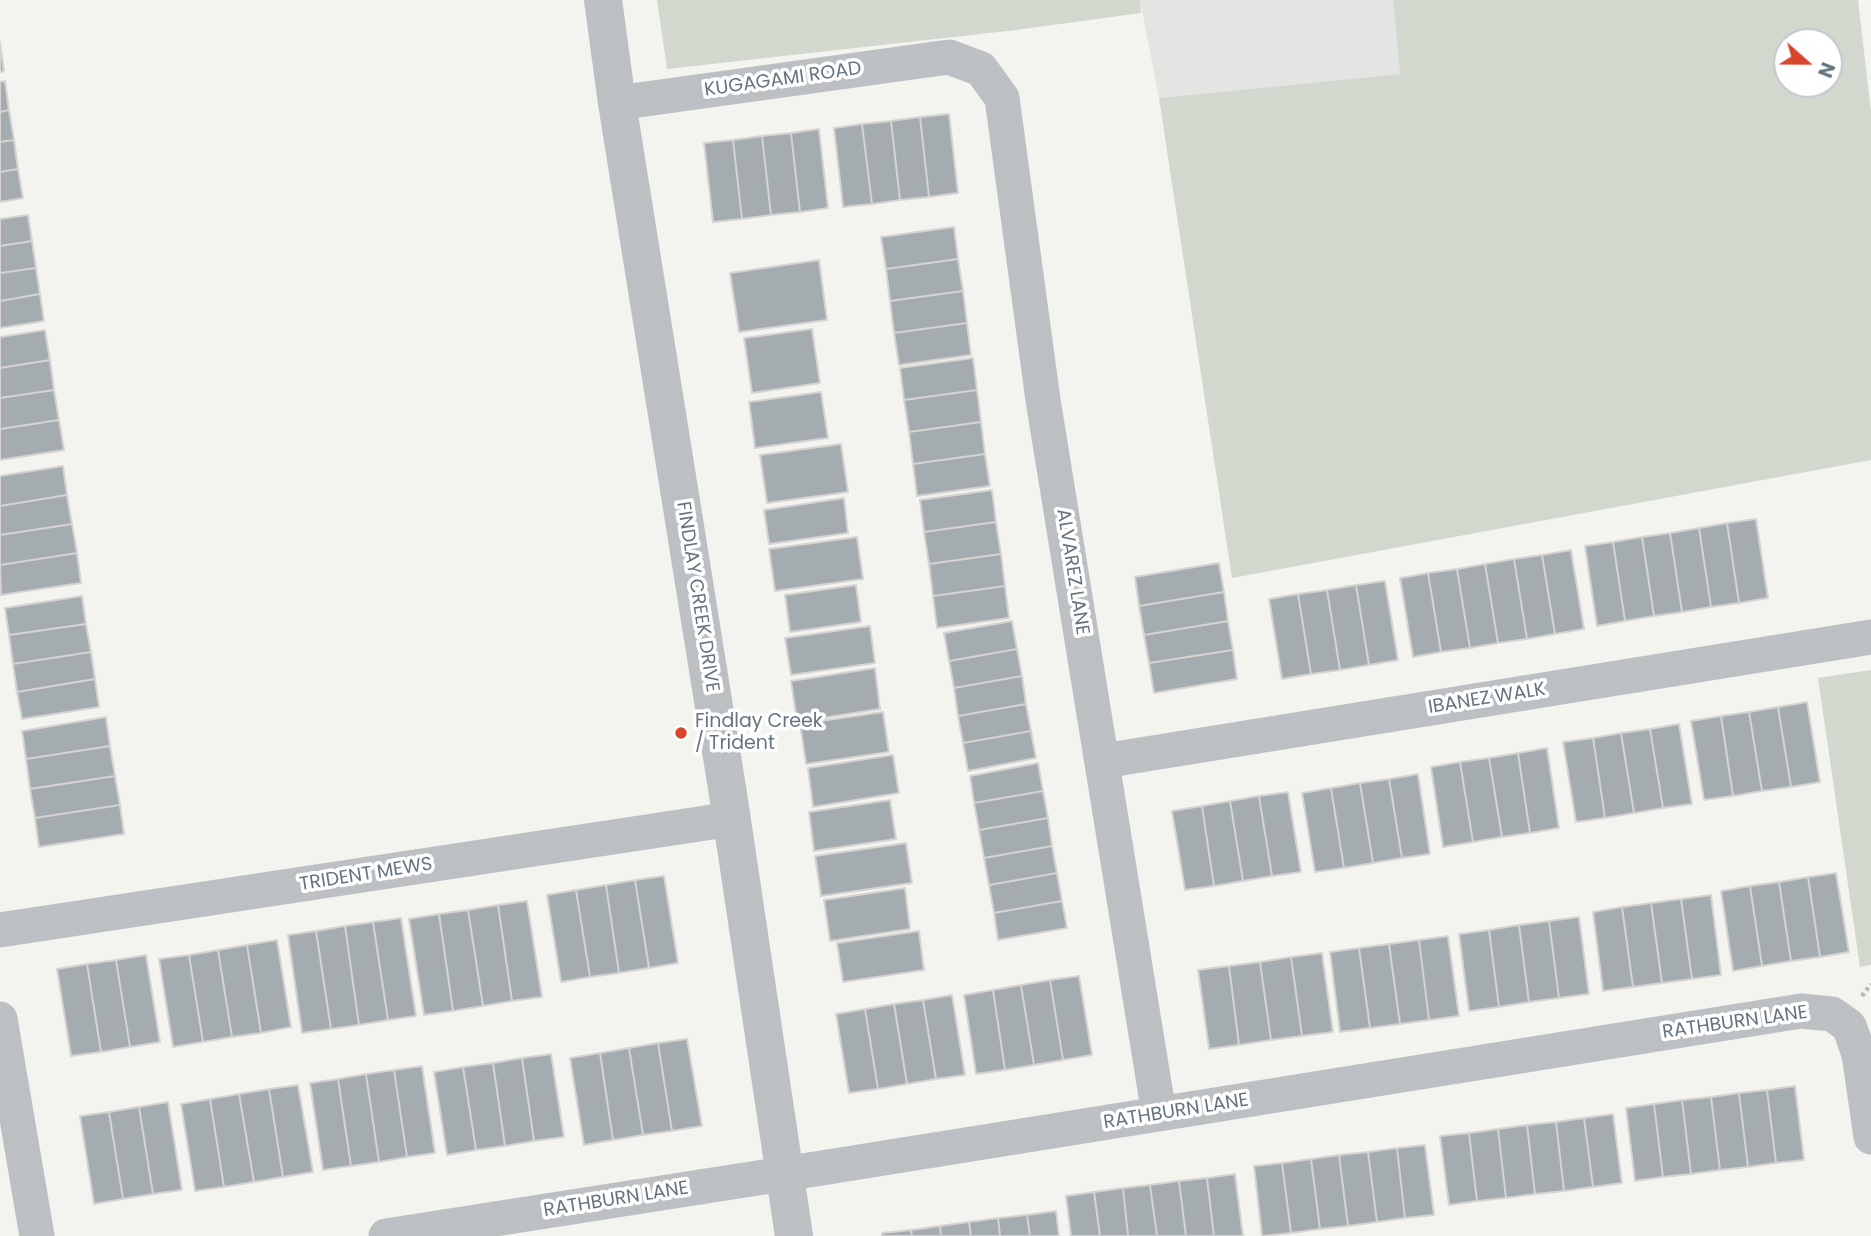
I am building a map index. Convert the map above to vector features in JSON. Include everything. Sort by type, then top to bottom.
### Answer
[{"type":"street","name":"FINDLAY CREEK DRIVE","points":[[603,0],[617,103],[732,819],[794,1236]]},
{"type":"street","name":"KUGAGAMI ROAD","points":[[617,103],[949,57]]},
{"type":"street","name":"ALVAREZ LANE","points":[[949,57],[981,69],[1002,98],[1043,400],[1159,1114]]},
{"type":"street","name":"IBANEZ WALK","points":[[1102,761],[1871,637]]},
{"type":"street","name":"TRIDENT MEWS","points":[[0,930],[732,819]]},
{"type":"street","name":"RATHBURN LANE","points":[[386,1236],[1801,1011],[1832,1014],[1849,1026],[1859,1054],[1871,1137]]},
{"type":"street","points":[[0,1019],[37,1236]]},
{"type":"shaded area","points":[[657,0],[1140,0],[1141,13],[1016,30],[667,69]]},
{"type":"shaded area","points":[[1140,0],[1393,0],[1400,74],[1159,98]]},
{"type":"shaded area","points":[[1393,0],[1858,0],[1871,112],[1871,460],[1232,578],[1159,98],[1400,74]]},
{"type":"shaded area","points":[[1871,670],[1871,965],[1860,967],[1818,678]]},
{"type":"building","points":[[0,42],[4,71],[0,72]]},
{"type":"building","points":[[5,81],[9,110],[0,112],[0,82]]},
{"type":"building","points":[[9,110],[14,140],[0,142],[0,112]]},
{"type":"building","points":[[949,114],[958,193],[929,197],[920,117]]},
{"type":"building","points":[[920,117],[929,197],[900,200],[891,121]]},
{"type":"building","points":[[891,121],[900,200],[872,204],[862,124]]},
{"type":"building","points":[[862,124],[872,204],[843,207],[834,128]]},
{"type":"building","points":[[819,129],[828,208],[800,212],[791,133]]},
{"type":"building","points":[[791,133],[800,212],[771,215],[762,136]]},
{"type":"building","points":[[762,136],[771,215],[742,219],[733,140]]},
{"type":"building","points":[[14,140],[18,169],[0,172],[0,142]]},
{"type":"building","points":[[733,140],[742,219],[713,222],[704,143]]},
{"type":"building","points":[[18,169],[23,198],[0,202],[0,172]]},
{"type":"building","points":[[28,215],[32,241],[0,246],[0,219]]},
{"type":"building","points":[[954,227],[958,259],[886,269],[881,237]]},
{"type":"building","points":[[32,241],[36,268],[0,273],[0,246]]},
{"type":"building","points":[[958,259],[963,291],[890,301],[886,269]]},
{"type":"building","points":[[819,260],[827,320],[739,332],[730,273]]},
{"type":"building","points":[[36,268],[40,294],[0,301],[0,273]]},
{"type":"building","points":[[963,291],[967,323],[894,333],[890,301]]},
{"type":"building","points":[[40,294],[44,321],[0,328],[0,301]]},
{"type":"building","points":[[967,323],[971,355],[899,365],[894,333]]},
{"type":"building","points":[[812,329],[820,383],[752,393],[744,338]]},
{"type":"building","points":[[45,330],[50,360],[0,368],[0,337]]},
{"type":"building","points":[[973,358],[977,390],[904,400],[900,368]]},
{"type":"building","points":[[50,360],[54,390],[0,398],[0,368]]},
{"type":"building","points":[[54,390],[59,420],[0,429],[0,398]]},
{"type":"building","points":[[977,390],[981,422],[909,432],[904,400]]},
{"type":"building","points":[[821,392],[828,438],[755,448],[749,402]]},
{"type":"building","points":[[59,420],[64,450],[0,460],[0,429]]},
{"type":"building","points":[[981,422],[985,454],[913,464],[909,432]]},
{"type":"building","points":[[841,444],[848,492],[767,503],[760,455]]},
{"type":"building","points":[[985,454],[990,486],[917,496],[913,464]]},
{"type":"building","points":[[63,466],[67,495],[0,506],[0,476]]},
{"type":"building","points":[[992,490],[996,522],[924,532],[920,500]]},
{"type":"building","points":[[67,495],[72,524],[0,535],[0,506]]},
{"type":"building","points":[[844,498],[848,533],[769,544],[764,510]]},
{"type":"building","points":[[1756,519],[1768,598],[1739,603],[1727,523]]},
{"type":"building","points":[[996,522],[1001,554],[929,564],[924,532]]},
{"type":"building","points":[[1727,523],[1739,603],[1711,607],[1699,528]]},
{"type":"building","points":[[72,524],[77,553],[0,565],[0,535]]},
{"type":"building","points":[[1699,528],[1711,607],[1682,612],[1670,533]]},
{"type":"building","points":[[1670,533],[1682,612],[1654,616],[1642,537]]},
{"type":"building","points":[[857,537],[863,579],[775,591],[769,549]]},
{"type":"building","points":[[1642,537],[1654,616],[1625,621],[1613,542]]},
{"type":"building","points":[[1613,542],[1625,621],[1597,626],[1585,546]]},
{"type":"building","points":[[1571,550],[1584,629],[1555,634],[1542,555]]},
{"type":"building","points":[[77,553],[81,583],[1,595],[0,565]]},
{"type":"building","points":[[1001,554],[1005,586],[933,596],[929,564]]},
{"type":"building","points":[[1542,555],[1555,634],[1527,639],[1514,559]]},
{"type":"building","points":[[1514,559],[1527,639],[1498,643],[1485,564]]},
{"type":"building","points":[[1219,563],[1224,592],[1139,606],[1135,577]]},
{"type":"building","points":[[1485,564],[1498,643],[1470,648],[1457,569]]},
{"type":"building","points":[[1457,569],[1470,648],[1441,652],[1428,573]]},
{"type":"building","points":[[1428,573],[1441,652],[1413,657],[1400,578]]},
{"type":"building","points":[[1385,581],[1398,660],[1369,665],[1356,585]]},
{"type":"building","points":[[856,585],[861,622],[790,632],[785,595]]},
{"type":"building","points":[[1356,585],[1369,665],[1340,670],[1327,590]]},
{"type":"building","points":[[1005,586],[1009,618],[937,628],[933,596]]},
{"type":"building","points":[[1327,590],[1340,670],[1311,674],[1298,594]]},
{"type":"building","points":[[1224,592],[1228,621],[1144,635],[1139,606]]},
{"type":"building","points":[[1298,594],[1311,674],[1282,679],[1269,599]]},
{"type":"building","points":[[82,596],[86,624],[9,635],[5,608]]},
{"type":"building","points":[[1012,621],[1017,649],[949,661],[944,633]]},
{"type":"building","points":[[1228,621],[1233,650],[1149,663],[1144,635]]},
{"type":"building","points":[[86,624],[91,652],[13,664],[9,635]]},
{"type":"building","points":[[870,626],[875,663],[791,675],[785,638]]},
{"type":"building","points":[[1017,649],[1022,676],[954,688],[949,661]]},
{"type":"building","points":[[1233,650],[1237,679],[1154,693],[1149,663]]},
{"type":"building","points":[[91,652],[95,679],[17,692],[13,664]]},
{"type":"building","points":[[875,668],[880,709],[797,722],[791,681]]},
{"type":"building","points":[[1022,676],[1026,704],[958,716],[954,688]]},
{"type":"building","points":[[95,679],[99,707],[22,719],[17,692]]},
{"type":"building","points":[[1807,702],[1820,782],[1791,787],[1778,707]]},
{"type":"building","points":[[1026,704],[1031,731],[963,743],[958,716]]},
{"type":"building","points":[[1778,707],[1791,787],[1762,791],[1749,712]]},
{"type":"building","points":[[883,712],[889,752],[806,764],[800,724]]},
{"type":"building","points":[[1749,712],[1762,791],[1733,796],[1721,716]]},
{"type":"building","points":[[1721,716],[1733,796],[1704,800],[1691,721]]},
{"type":"building","points":[[106,717],[110,746],[26,759],[22,731]]},
{"type":"building","points":[[1679,724],[1692,804],[1663,808],[1650,729]]},
{"type":"building","points":[[1650,729],[1663,808],[1634,813],[1621,733]]},
{"type":"building","points":[[1031,731],[1036,758],[968,771],[963,743]]},
{"type":"building","points":[[1621,733],[1634,813],[1605,818],[1593,738]]},
{"type":"building","points":[[1593,738],[1605,818],[1576,822],[1563,742]]},
{"type":"building","points":[[110,746],[115,776],[30,789],[26,759]]},
{"type":"building","points":[[1547,748],[1559,828],[1530,833],[1518,753]]},
{"type":"building","points":[[1518,753],[1530,833],[1502,837],[1489,758]]},
{"type":"building","points":[[893,755],[899,793],[813,807],[808,768]]},
{"type":"building","points":[[1489,758],[1502,837],[1473,842],[1460,762]]},
{"type":"building","points":[[1460,762],[1473,842],[1443,847],[1431,767]]},
{"type":"building","points":[[1038,763],[1043,791],[974,803],[970,776]]},
{"type":"building","points":[[1418,774],[1430,854],[1402,858],[1389,779]]},
{"type":"building","points":[[115,776],[120,805],[35,818],[30,789]]},
{"type":"building","points":[[1389,779],[1402,858],[1373,863],[1360,783]]},
{"type":"building","points":[[1360,783],[1373,863],[1344,868],[1331,788]]},
{"type":"building","points":[[1331,788],[1344,868],[1315,872],[1302,793]]},
{"type":"building","points":[[1043,791],[1048,818],[979,830],[974,803]]},
{"type":"building","points":[[1288,792],[1301,872],[1272,876],[1259,796]]},
{"type":"building","points":[[1259,796],[1272,876],[1243,881],[1230,801]]},
{"type":"building","points":[[890,800],[896,839],[814,851],[809,812]]},
{"type":"building","points":[[1230,801],[1243,881],[1214,886],[1202,806]]},
{"type":"building","points":[[120,805],[124,834],[39,847],[35,818]]},
{"type":"building","points":[[1202,806],[1214,886],[1185,890],[1172,811]]},
{"type":"building","points":[[1048,818],[1052,846],[984,858],[979,830]]},
{"type":"building","points":[[906,843],[912,883],[821,896],[815,856]]},
{"type":"building","points":[[1052,846],[1057,873],[989,885],[984,858]]},
{"type":"building","points":[[1057,873],[1062,901],[994,913],[989,885]]},
{"type":"building","points":[[1836,873],[1849,952],[1820,957],[1808,877]]},
{"type":"building","points":[[664,876],[678,963],[649,968],[635,880]]},
{"type":"building","points":[[1808,877],[1820,957],[1791,961],[1779,882]]},
{"type":"building","points":[[635,880],[649,968],[619,973],[606,885]]},
{"type":"building","points":[[1779,882],[1791,961],[1762,966],[1750,886]]},
{"type":"building","points":[[606,885],[619,973],[590,977],[576,890]]},
{"type":"building","points":[[1750,886],[1762,966],[1733,971],[1721,891]]},
{"type":"building","points":[[905,888],[910,929],[830,941],[824,900]]},
{"type":"building","points":[[576,890],[590,977],[561,982],[547,895]]},
{"type":"building","points":[[1711,895],[1721,975],[1692,979],[1681,899]]},
{"type":"building","points":[[1681,899],[1692,979],[1662,983],[1651,903]]},
{"type":"building","points":[[527,901],[542,997],[512,1001],[498,905]]},
{"type":"building","points":[[1062,901],[1067,928],[998,940],[994,913]]},
{"type":"building","points":[[1651,903],[1662,983],[1633,987],[1622,907]]},
{"type":"building","points":[[498,905],[512,1001],[483,1006],[468,910]]},
{"type":"building","points":[[1622,907],[1633,987],[1603,991],[1593,912]]},
{"type":"building","points":[[468,910],[483,1006],[453,1011],[439,914]]},
{"type":"building","points":[[439,914],[453,1011],[424,1015],[409,919]]},
{"type":"building","points":[[1579,917],[1589,994],[1559,998],[1549,921]]},
{"type":"building","points":[[401,918],[416,1016],[388,1020],[373,922]]},
{"type":"building","points":[[1549,921],[1559,998],[1529,1002],[1519,925]]},
{"type":"building","points":[[373,922],[388,1020],[359,1025],[345,926]]},
{"type":"building","points":[[1519,925],[1529,1002],[1499,1007],[1489,930]]},
{"type":"building","points":[[345,926],[359,1025],[331,1029],[316,931]]},
{"type":"building","points":[[1489,930],[1499,1007],[1469,1011],[1459,934]]},
{"type":"building","points":[[316,931],[331,1029],[302,1033],[288,935]]},
{"type":"building","points":[[919,931],[924,970],[843,982],[837,943]]},
{"type":"building","points":[[1448,936],[1459,1016],[1429,1020],[1419,940]]},
{"type":"building","points":[[277,940],[291,1027],[261,1033],[247,945]]},
{"type":"building","points":[[1419,940],[1429,1020],[1400,1024],[1389,944]]},
{"type":"building","points":[[1389,944],[1400,1024],[1370,1028],[1359,948]]},
{"type":"building","points":[[247,945],[261,1033],[232,1037],[218,950]]},
{"type":"building","points":[[1359,948],[1370,1028],[1340,1032],[1330,952]]},
{"type":"building","points":[[218,950],[232,1037],[203,1042],[189,955]]},
{"type":"building","points":[[1322,953],[1333,1032],[1302,1036],[1291,957]]},
{"type":"building","points":[[146,955],[160,1042],[130,1047],[116,960]]},
{"type":"building","points":[[189,955],[203,1042],[173,1047],[159,959]]},
{"type":"building","points":[[1291,957],[1302,1036],[1271,1040],[1260,962]]},
{"type":"building","points":[[116,960],[130,1047],[101,1052],[87,964]]},
{"type":"building","points":[[1260,962],[1271,1040],[1239,1045],[1229,966]]},
{"type":"building","points":[[87,964],[101,1052],[71,1056],[57,969]]},
{"type":"building","points":[[1229,966],[1239,1045],[1209,1049],[1198,970]]},
{"type":"building","points":[[1079,976],[1092,1055],[1063,1060],[1050,980]]},
{"type":"building","points":[[1050,980],[1063,1060],[1034,1065],[1021,985]]},
{"type":"building","points":[[1021,985],[1034,1065],[1005,1070],[993,990]]},
{"type":"building","points":[[993,990],[1005,1070],[976,1074],[964,995]]},
{"type":"building","points":[[952,995],[965,1075],[936,1079],[923,1000]]},
{"type":"building","points":[[923,1000],[936,1079],[907,1084],[894,1004]]},
{"type":"building","points":[[894,1004],[907,1084],[878,1089],[865,1009]]},
{"type":"building","points":[[865,1009],[878,1089],[849,1093],[836,1014]]},
{"type":"building","points":[[687,1039],[702,1126],[672,1131],[658,1043]]},
{"type":"building","points":[[658,1043],[672,1131],[643,1135],[629,1048]]},
{"type":"building","points":[[629,1048],[643,1135],[613,1140],[600,1053]]},
{"type":"building","points":[[600,1053],[613,1140],[584,1145],[570,1058]]},
{"type":"building","points":[[551,1054],[564,1137],[534,1141],[522,1058]]},
{"type":"building","points":[[522,1058],[534,1141],[505,1146],[493,1063]]},
{"type":"building","points":[[493,1063],[505,1146],[476,1150],[463,1067]]},
{"type":"building","points":[[422,1066],[435,1153],[407,1157],[394,1070]]},
{"type":"building","points":[[463,1067],[476,1150],[447,1155],[434,1072]]},
{"type":"building","points":[[394,1070],[407,1157],[379,1162],[366,1074]]},
{"type":"building","points":[[366,1074],[379,1162],[351,1166],[338,1079]]},
{"type":"building","points":[[338,1079],[351,1166],[323,1170],[310,1083]]},
{"type":"building","points":[[298,1085],[313,1172],[283,1177],[269,1089]]},
{"type":"building","points":[[1795,1086],[1804,1160],[1776,1163],[1767,1090]]},
{"type":"building","points":[[269,1089],[283,1177],[254,1182],[239,1094]]},
{"type":"building","points":[[1767,1090],[1776,1163],[1748,1167],[1739,1093]]},
{"type":"building","points":[[1739,1093],[1748,1167],[1720,1170],[1711,1097]]},
{"type":"building","points":[[239,1094],[254,1182],[224,1187],[210,1099]]},
{"type":"building","points":[[1711,1097],[1720,1170],[1691,1174],[1682,1100]]},
{"type":"building","points":[[210,1099],[224,1187],[195,1191],[181,1104]]},
{"type":"building","points":[[1682,1100],[1691,1174],[1663,1177],[1654,1104]]},
{"type":"building","points":[[168,1102],[182,1190],[153,1194],[139,1107]]},
{"type":"building","points":[[1654,1104],[1663,1177],[1635,1181],[1626,1108]]},
{"type":"building","points":[[139,1107],[153,1194],[123,1199],[109,1112]]},
{"type":"building","points":[[109,1112],[123,1199],[94,1204],[80,1116]]},
{"type":"building","points":[[1613,1114],[1622,1183],[1593,1187],[1584,1118]]},
{"type":"building","points":[[1584,1118],[1593,1187],[1564,1191],[1556,1122]]},
{"type":"building","points":[[1556,1122],[1564,1191],[1535,1194],[1527,1125]]},
{"type":"building","points":[[1527,1125],[1535,1194],[1506,1198],[1498,1129]]},
{"type":"building","points":[[1498,1129],[1506,1198],[1477,1201],[1469,1133]]},
{"type":"building","points":[[1469,1133],[1477,1201],[1449,1205],[1440,1136]]},
{"type":"building","points":[[1425,1145],[1434,1215],[1405,1218],[1397,1148]]},
{"type":"building","points":[[1397,1148],[1405,1218],[1377,1222],[1368,1152]]},
{"type":"building","points":[[1368,1152],[1377,1222],[1348,1226],[1339,1155]]},
{"type":"building","points":[[1339,1155],[1348,1226],[1320,1229],[1311,1159]]},
{"type":"building","points":[[1311,1159],[1320,1229],[1291,1233],[1282,1163]]},
{"type":"building","points":[[1282,1163],[1291,1233],[1262,1236],[1254,1166]]},
{"type":"building","points":[[1235,1174],[1243,1236],[1214,1236],[1207,1178]]},
{"type":"building","points":[[1207,1178],[1214,1236],[1186,1236],[1179,1181]]},
{"type":"building","points":[[1179,1181],[1186,1236],[1157,1236],[1150,1185]]},
{"type":"building","points":[[1150,1185],[1157,1236],[1128,1236],[1123,1188]]},
{"type":"building","points":[[1123,1188],[1128,1236],[1100,1236],[1094,1192]]},
{"type":"building","points":[[1094,1192],[1100,1236],[1071,1236],[1066,1196]]},
{"type":"building","points":[[1056,1211],[1059,1236],[1030,1236],[1027,1215]]},
{"type":"building","points":[[1027,1215],[1030,1236],[1000,1236],[998,1218]]},
{"type":"building","points":[[998,1218],[1000,1236],[971,1236],[969,1222]]},
{"type":"building","points":[[969,1222],[971,1236],[941,1236],[940,1226]]},
{"type":"building","points":[[940,1226],[941,1236],[912,1236],[911,1230]]},
{"type":"building","points":[[911,1230],[912,1236],[882,1236],[882,1233]]},
{"type":"place","name":"Findlay Creek / Trident","points":[[681,733]]}]
